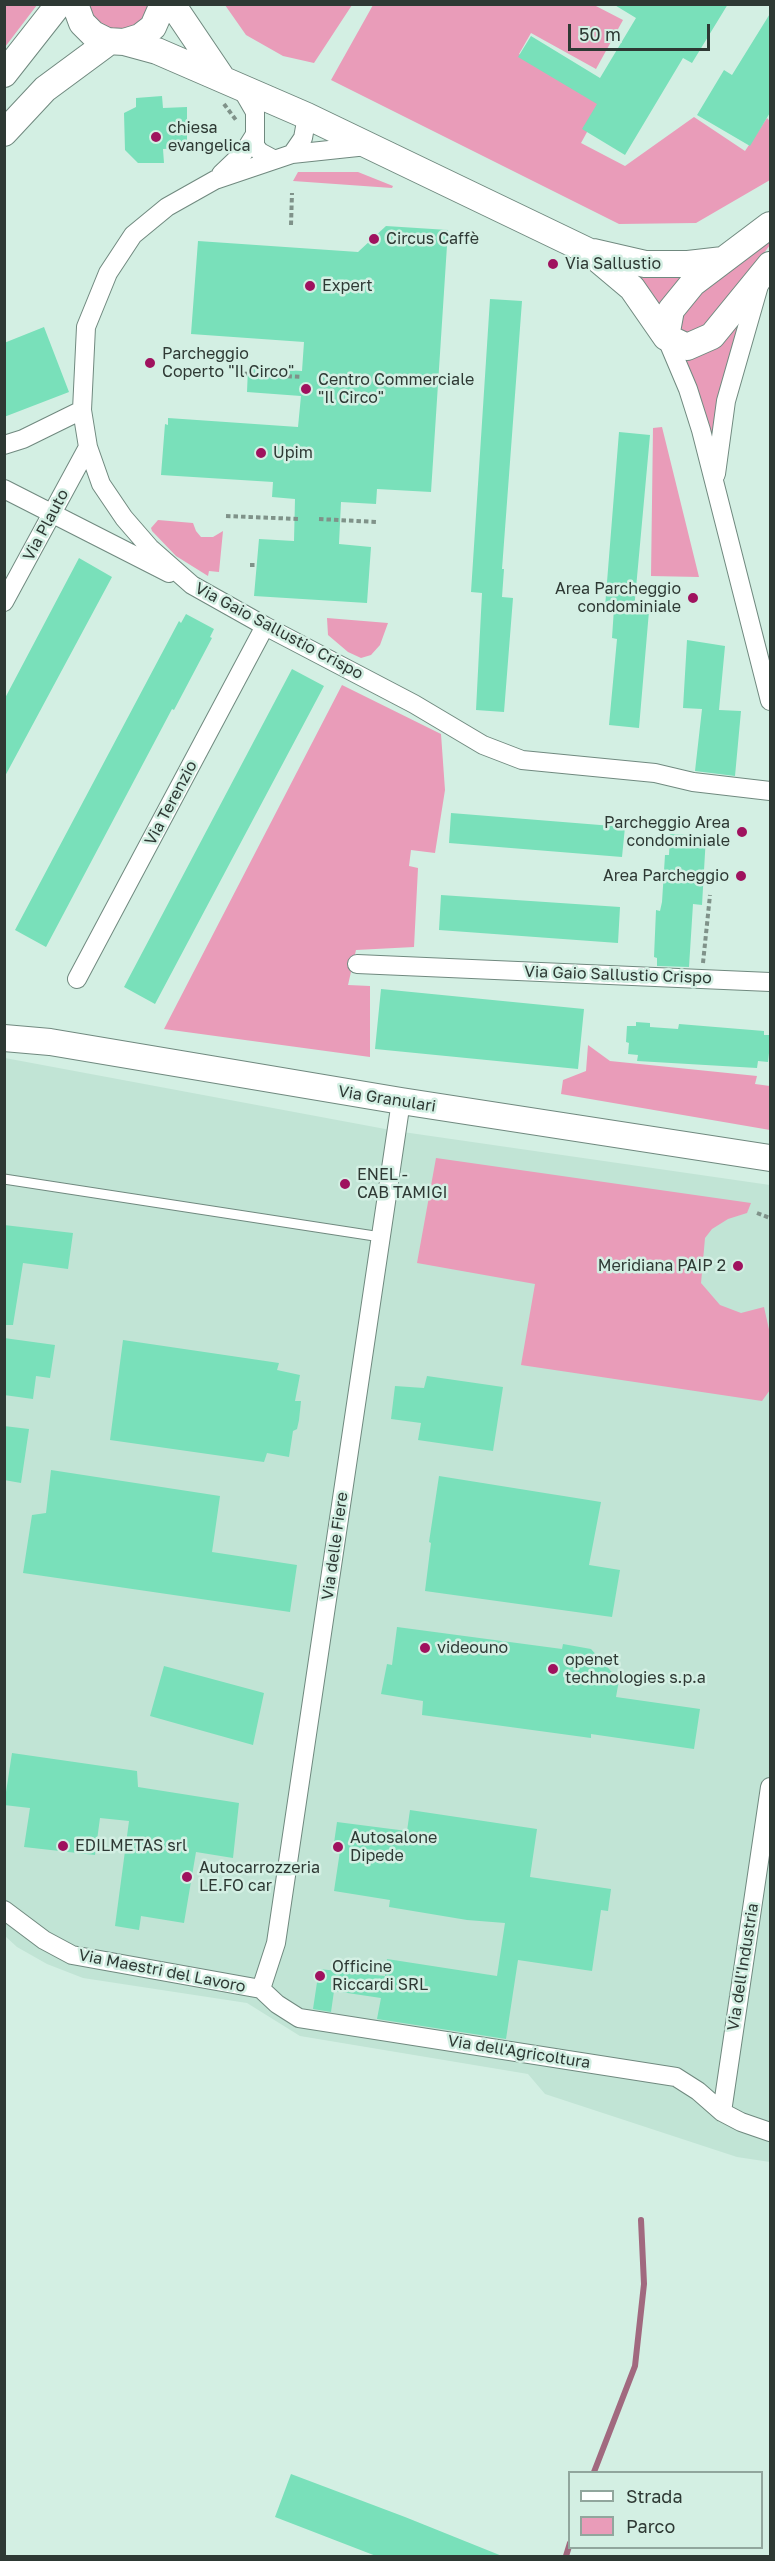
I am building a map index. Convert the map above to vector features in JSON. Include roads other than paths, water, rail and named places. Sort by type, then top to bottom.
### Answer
[{"type":"street","points":[[4,74],[59,4]]},
{"type":"street","points":[[75,4],[82,23],[93,34],[157,51],[231,82],[588,251],[645,264],[688,264],[723,260]]},
{"type":"street","points":[[4,133],[45,89],[117,42],[140,37],[153,27],[163,4]]},
{"type":"street","points":[[172,4],[255,112],[255,146],[260,152],[273,159]]},
{"type":"street","points":[[292,154],[303,138],[307,116]]},
{"type":"street","name":"Via Gaio Sallustio Crispo","points":[[215,180],[244,152],[254,136]]},
{"type":"street","name":"Via Gaio Sallustio Crispo","points":[[369,146],[292,154],[215,180],[167,207],[133,235],[108,273],[86,327],[82,410],[88,447],[101,484],[124,518],[150,548],[192,585],[414,704],[483,745],[522,760],[656,773],[693,782],[771,791]]},
{"type":"street","points":[[666,338],[671,310],[693,283],[771,225]]},
{"type":"street","points":[[588,251],[632,288],[666,338],[698,420],[771,701]]},
{"type":"street","points":[[666,338],[687,347],[712,336],[766,272]]},
{"type":"street","points":[[714,485],[726,401],[766,272]]},
{"type":"street","points":[[4,445],[23,439],[82,410]]},
{"type":"street","name":"Via Plauto","points":[[4,603],[88,447]]},
{"type":"street","points":[[4,489],[192,585]]},
{"type":"street","name":"Via Terenzio","points":[[77,979],[265,626]]},
{"type":"street","name":"Via Gaio Sallustio Crispo","points":[[357,964],[771,982]]},
{"type":"street","name":"Via Granulari","points":[[4,1038],[50,1042],[401,1101],[771,1158]]},
{"type":"street","name":"Via delle Fiere","points":[[261,1989],[276,1943],[401,1101]]},
{"type":"street","name":"Via dell'Industria","points":[[722,2112],[771,1787]]},
{"type":"street","name":"Via Maestri del Lavoro","points":[[4,1910],[44,1940],[72,1955],[261,1989]]},
{"type":"street","name":"Via dell'Agricoltura","points":[[261,1989],[277,2004],[299,2018],[676,2077],[698,2091],[722,2112],[741,2122],[771,2132]]},
{"type":"lane","points":[[4,1179],[381,1238]]},
{"type":"waterway","points":[[594,2471],[635,2366],[644,2284],[641,2220]]},
{"type":"waterway","points":[[566,2556],[568,2549]]},
{"type":"place","name":"chiesa evangelica","points":[[156,137]]},
{"type":"place","name":"Circus Caffè","points":[[374,239]]},
{"type":"place","name":"Via Sallustio","points":[[553,264]]},
{"type":"place","name":"Expert","points":[[310,286]]},
{"type":"place","name":"Parcheggio Coperto \"Il Circo\"","points":[[150,363]]},
{"type":"place","name":"Centro Commerciale \"Il Circo\"","points":[[306,389]]},
{"type":"place","name":"Upim","points":[[261,453]]},
{"type":"place","name":"Area Parcheggio condominiale","points":[[693,598]]},
{"type":"place","name":"Parcheggio Area condominiale","points":[[742,832]]},
{"type":"place","name":"Area Parcheggio","points":[[741,876]]},
{"type":"place","name":"ENEL - CAB TAMIGI","points":[[345,1184]]},
{"type":"place","name":"Meridiana PAIP 2","points":[[738,1266]]},
{"type":"place","name":"videouno","points":[[425,1648]]},
{"type":"place","name":"openet technologies s.p.a","points":[[553,1669]]},
{"type":"place","name":"EDILMETAS srl","points":[[63,1846]]},
{"type":"place","name":"Autosalone Dipede","points":[[338,1847]]},
{"type":"place","name":"Autocarrozzeria LE.FO car","points":[[187,1877]]},
{"type":"place","name":"Officine Riccardi SRL","points":[[320,1976]]}]
